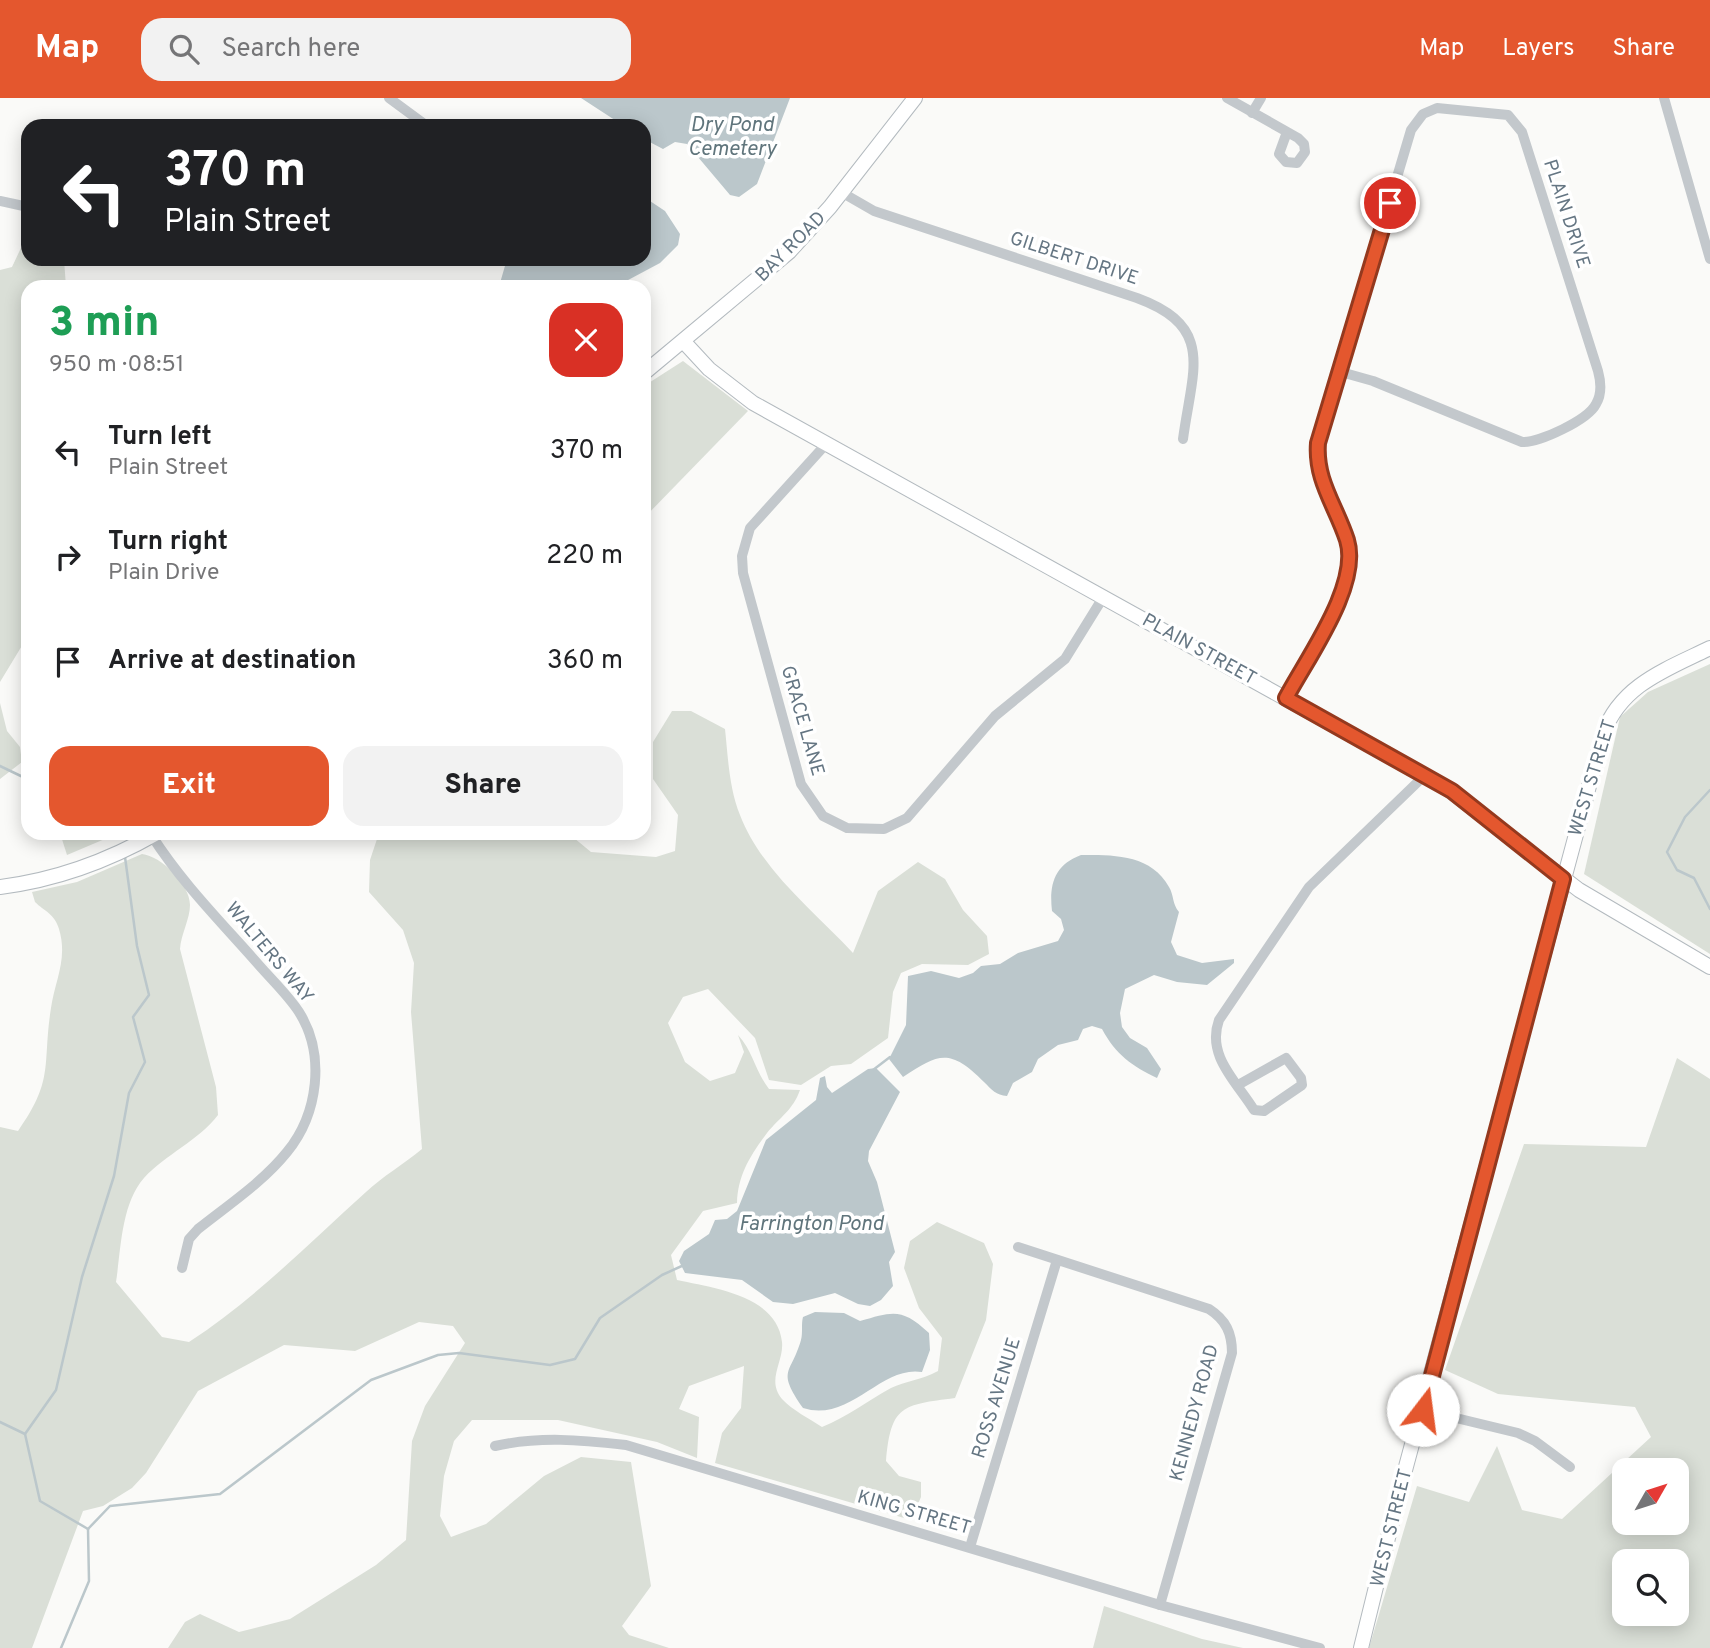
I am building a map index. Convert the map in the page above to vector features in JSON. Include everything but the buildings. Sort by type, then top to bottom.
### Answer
[{"type":"street","points":[[389,98],[418,119]]},
{"type":"street","name":"BAY ROAD","points":[[651,368],[770,271],[815,225],[915,98]]},
{"type":"street","points":[[1227,98],[1287,132]]},
{"type":"street","points":[[1252,113],[1261,98]]},
{"type":"street","points":[[1664,98],[1710,259]]},
{"type":"street","name":"PLAIN DRIVE","points":[[1286,698],[1341,595],[1349,571],[1350,551],[1324,488],[1317,453],[1321,429],[1416,121],[1427,111],[1442,108],[1508,115],[1518,125],[1523,137],[1598,371],[1601,387],[1595,407],[1542,440],[1522,442],[1373,381],[1340,372]]},
{"type":"street","name":"GILBERT DRIVE","points":[[841,192],[874,211],[1137,298],[1155,305],[1177,319],[1192,340],[1193,359],[1183,439]]},
{"type":"street","points":[[0,201],[21,206]]},
{"type":"street","name":"PLAIN STREET","points":[[684,342],[709,369],[742,395],[1425,775],[1460,797],[1563,879],[1710,967]]},
{"type":"street","name":"GRACE LANE","points":[[827,443],[750,528],[742,556],[743,573],[801,784],[814,807],[835,823],[847,828],[872,831],[907,818],[995,716],[1065,659],[1104,596]]},
{"type":"street","name":"WEST STREET","points":[[1361,1648],[1602,734],[1612,712],[1639,684],[1710,648]]},
{"type":"street","points":[[1238,1085],[1283,1058],[1290,1061],[1303,1083],[1300,1088],[1258,1113],[1224,1067],[1215,1043],[1217,1026],[1229,1003],[1309,887],[1425,775]]},
{"type":"street","points":[[0,887],[51,879],[111,857],[144,840]]},
{"type":"street","name":"WALTERS WAY","points":[[159,840],[195,893],[300,1013],[315,1057],[315,1087],[310,1114],[288,1152],[198,1229],[189,1239],[182,1268]]},
{"type":"street","name":"KENNEDY ROAD","points":[[1018,1247],[1209,1309],[1221,1316],[1232,1340],[1232,1353],[1160,1605]]},
{"type":"street","name":"ROSS AVENUE","points":[[970,1547],[1057,1260]]},
{"type":"street","points":[[1423,1410],[1518,1433],[1535,1441],[1570,1466]]},
{"type":"street","name":"KING STREET","points":[[495,1446],[562,1438],[626,1445],[1160,1605],[1320,1648]]},
{"type":"shaded area","points":[[21,248],[21,266],[64,266],[66,280],[21,280],[21,647],[0,682],[0,270],[12,267]]},
{"type":"shaded area","points":[[683,361],[748,411],[651,511],[651,382]]},
{"type":"shaded area","points":[[1710,664],[1710,954],[1584,874],[1620,717],[1648,692]]},
{"type":"shaded area","points":[[0,703],[7,731],[20,747],[21,763],[0,779]]},
{"type":"shaded area","points":[[672,711],[691,711],[725,729],[733,794],[749,835],[775,872],[853,953],[878,891],[918,862],[945,879],[963,910],[987,936],[989,954],[968,965],[922,964],[901,973],[893,992],[888,1038],[851,1064],[831,1066],[801,1085],[769,1080],[755,1038],[708,989],[683,997],[668,1023],[685,1062],[710,1081],[735,1073],[744,1052],[738,1035],[769,1089],[800,1090],[790,1108],[767,1133],[750,1158],[742,1175],[737,1203],[703,1211],[671,1255],[677,1280],[741,1296],[769,1314],[778,1326],[782,1342],[775,1378],[777,1392],[796,1411],[822,1427],[891,1388],[938,1371],[942,1338],[919,1308],[904,1268],[910,1241],[937,1222],[984,1243],[993,1264],[986,1320],[955,1398],[911,1406],[896,1418],[891,1429],[886,1461],[899,1476],[921,1482],[921,1497],[911,1520],[715,1463],[722,1433],[741,1408],[744,1366],[689,1386],[679,1409],[699,1417],[697,1458],[657,1442],[558,1420],[472,1420],[454,1441],[444,1476],[440,1516],[451,1537],[486,1524],[544,1476],[581,1457],[631,1462],[651,1586],[622,1626],[629,1635],[669,1648],[168,1648],[185,1622],[200,1614],[239,1632],[290,1619],[376,1565],[406,1540],[412,1441],[425,1406],[465,1343],[453,1326],[419,1322],[355,1351],[284,1345],[198,1391],[146,1473],[132,1488],[103,1506],[83,1511],[32,1648],[0,1648],[0,1127],[18,1131],[38,1098],[45,1071],[51,1008],[62,950],[57,924],[52,916],[35,902],[32,892],[77,882],[142,854],[166,865],[180,880],[189,897],[190,910],[180,949],[216,1087],[218,1115],[201,1132],[153,1169],[136,1189],[126,1214],[116,1282],[162,1337],[189,1342],[259,1289],[373,1186],[422,1149],[411,1012],[414,963],[403,930],[369,892],[370,860],[377,840],[576,840],[591,852],[656,857],[675,851],[678,815],[653,779],[653,742]]},
{"type":"shaded area","points":[[62,840],[102,840],[67,855]]},
{"type":"shaded area","points":[[1677,1058],[1710,1079],[1710,1648],[1369,1648],[1417,1486],[1469,1502],[1497,1446],[1522,1510],[1562,1519],[1612,1473],[1612,1535],[1689,1535],[1689,1458],[1628,1458],[1651,1437],[1635,1407],[1498,1394],[1445,1370],[1524,1144],[1646,1147]]},
{"type":"shaded area","points":[[1104,1606],[1202,1639],[1243,1648],[1093,1648]]},
{"type":"water","name":"Dry Pond Cemetery","points":[[581,98],[790,98],[757,184],[739,197],[730,195],[687,144],[675,142],[663,149],[651,143],[651,119],[613,119]]},
{"type":"water","points":[[651,202],[665,211],[680,234],[678,245],[660,263],[628,280],[501,280],[505,266],[651,266]]},
{"type":"water","points":[[1081,855],[1118,856],[1142,862],[1152,868],[1169,887],[1179,912],[1171,942],[1177,955],[1202,963],[1234,959],[1234,963],[1207,985],[1177,982],[1154,975],[1125,989],[1120,1013],[1122,1027],[1130,1038],[1147,1048],[1161,1069],[1157,1078],[1125,1059],[1102,1029],[1092,1026],[1083,1029],[1078,1040],[1058,1045],[1038,1059],[1032,1072],[1013,1083],[1007,1096],[994,1092],[972,1071],[953,1059],[935,1059],[903,1077],[889,1059],[906,1025],[908,976],[931,971],[959,978],[973,973],[981,966],[1000,964],[1018,953],[1058,941],[1064,930],[1061,919],[1052,911],[1053,884],[1059,870]]},
{"type":"water","name":"Farrington Pond","points":[[876,1068],[900,1092],[869,1151],[868,1161],[877,1182],[895,1252],[889,1262],[893,1286],[881,1300],[870,1306],[858,1304],[835,1293],[793,1304],[773,1302],[742,1280],[685,1273],[679,1261],[684,1251],[709,1234],[715,1220],[727,1219],[737,1211],[766,1140],[816,1100],[820,1078],[825,1076],[827,1087],[832,1093],[868,1069]]},
{"type":"water","points":[[815,1312],[844,1313],[860,1321],[890,1314],[912,1319],[929,1333],[930,1350],[922,1372],[907,1372],[893,1377],[836,1408],[803,1408],[790,1386],[788,1372],[801,1340],[803,1317]]},
{"type":"waterway","points":[[0,766],[21,776]]},
{"type":"waterway","points":[[1710,790],[1685,817],[1667,852],[1677,870],[1694,878],[1710,909]]},
{"type":"waterway","points":[[25,1434],[56,1390],[82,1277],[114,1176],[129,1093],[145,1062],[133,1017],[149,995],[137,946],[125,857]]},
{"type":"waterway","points":[[873,1070],[890,1057]]},
{"type":"waterway","points":[[88,1529],[110,1506],[220,1494],[371,1380],[438,1355],[459,1353],[550,1365],[575,1359],[600,1318],[662,1275],[684,1265]]},
{"type":"waterway","points":[[0,1422],[25,1434],[40,1501],[88,1529]]},
{"type":"waterway","points":[[61,1648],[89,1581],[88,1529]]},
{"type":"route","points":[[1390,203],[1318,443],[1320,477],[1347,541],[1351,561],[1349,571],[1341,595],[1286,698],[1452,791],[1563,879],[1423,1410]]}]
